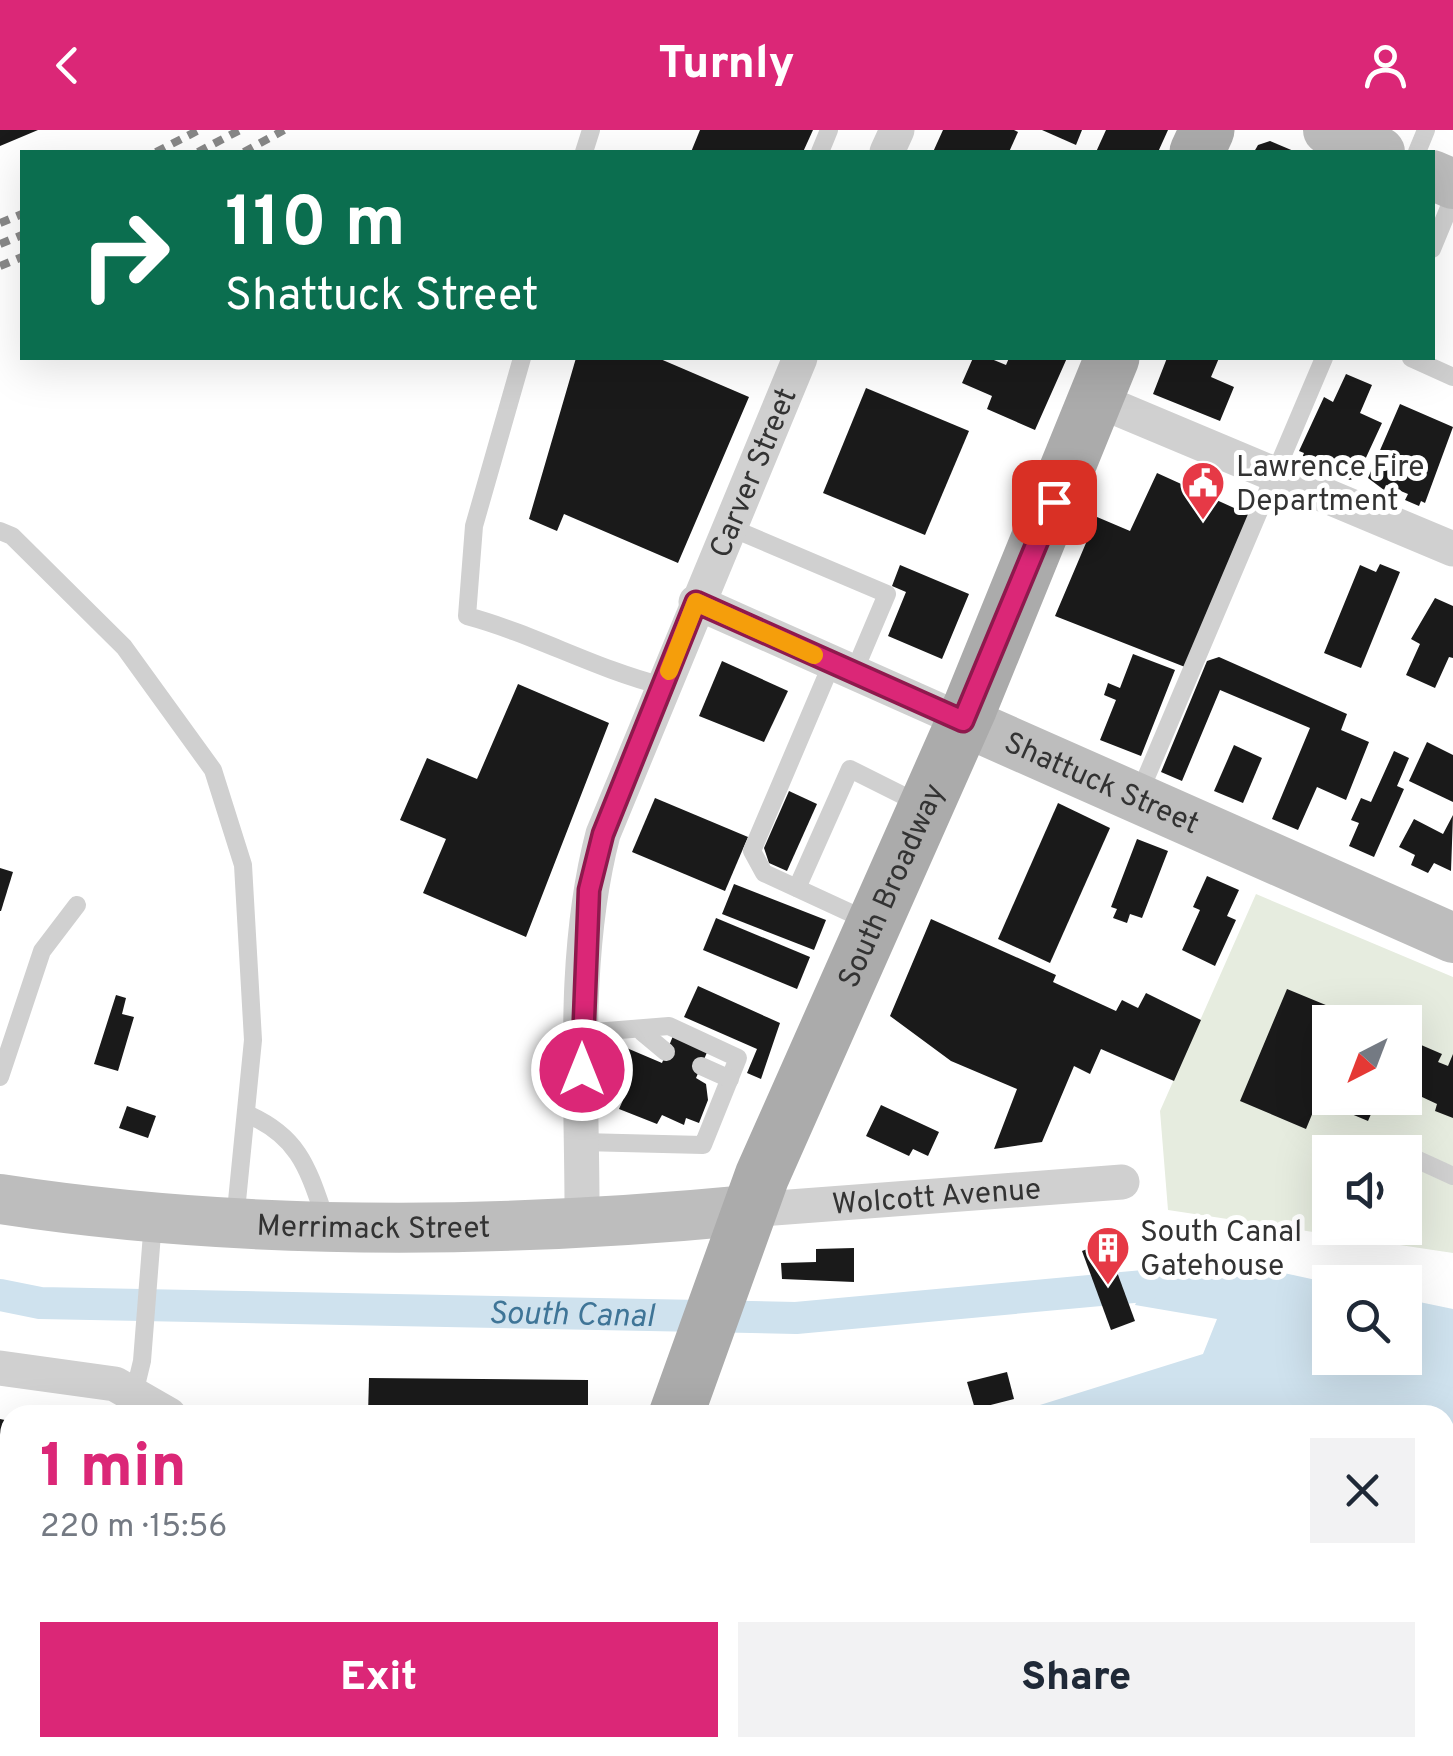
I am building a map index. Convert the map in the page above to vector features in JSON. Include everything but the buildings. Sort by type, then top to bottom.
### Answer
[{"type":"main road","points":[[1328,130],[1375,150]]},
{"type":"main road","name":"South Broadway","points":[[679,1405],[740,1233],[963,721],[1104,378]]},
{"type":"main road","name":"Shattuck Street","points":[[963,721],[1453,938]]},
{"type":"main road","name":"Merrimack Street","points":[[0,1199],[234,1226],[582,1226],[740,1233]]},
{"type":"street","name":"Carver Street","points":[[582,1226],[582,1033],[589,890],[603,834],[799,360]]},
{"type":"street","points":[[1104,378],[1276,474],[1453,548]]},
{"type":"street","name":"Shattuck Street","points":[[696,602],[963,721]]},
{"type":"street","name":"Wolcott Avenue","points":[[740,1233],[1122,1182]]},
{"type":"street","points":[[0,1368],[115,1384],[138,1378],[161,1405]]},
{"type":"lane","points":[[1435,241],[1453,198]]},
{"type":"lane","points":[[521,360],[474,526],[466,616],[513,629],[626,676],[663,686]]},
{"type":"lane","points":[[1137,799],[1323,360]]},
{"type":"lane","points":[[1416,360],[1453,376]]},
{"type":"lane","points":[[729,527],[886,594],[843,667],[752,850],[764,872],[874,924]]},
{"type":"lane","points":[[0,531],[12,536],[124,647],[214,770],[242,865],[253,1040],[234,1226]]},
{"type":"lane","points":[[798,888],[850,769],[925,807]]},
{"type":"lane","points":[[0,1078],[42,952],[77,905]]},
{"type":"lane","points":[[582,1033],[642,1032],[669,1026],[738,1058],[703,1145],[582,1142]]},
{"type":"lane","points":[[642,1032],[666,1052]]},
{"type":"lane","points":[[701,1066],[730,1079]]},
{"type":"lane","points":[[247,1114],[275,1126],[297,1149],[327,1225]]},
{"type":"lane","points":[[1422,1162],[1453,1176]]},
{"type":"lane","points":[[138,1378],[153,1218]]},
{"type":"shaded area","points":[[1256,894],[1453,977],[1453,1253],[1400,1245],[1422,1245],[1422,1135],[1312,1135],[1312,1232],[1168,1210],[1160,1111]]},
{"type":"water","points":[[1223,1260],[1312,1279],[1312,1375],[1422,1375],[1422,1303],[1453,1309],[1453,1405],[1040,1405],[1203,1354],[1217,1319],[1135,1305],[1153,1266]]},
{"type":"waterway","name":"South Canal","points":[[0,1295],[40,1303],[796,1318],[1144,1286]]},
{"type":"railway","points":[[160,150],[199,130]]},
{"type":"railway","points":[[202,150],[240,130]]},
{"type":"railway","points":[[248,150],[284,130]]},
{"type":"railway","points":[[0,223],[20,215]]},
{"type":"railway","points":[[0,244],[20,236]]},
{"type":"railway","points":[[0,266],[20,258]]},
{"type":"slow traffic","points":[[669,671],[696,602],[814,655]]},
{"type":"place","name":"Lawrence Fire Department","points":[[1203,521]]},
{"type":"place","name":"South Canal Gatehouse","points":[[1108,1286]]},
{"type":"route","points":[[582,1070],[584,941],[589,890],[603,834],[696,602],[963,721],[1054,502]]}]
